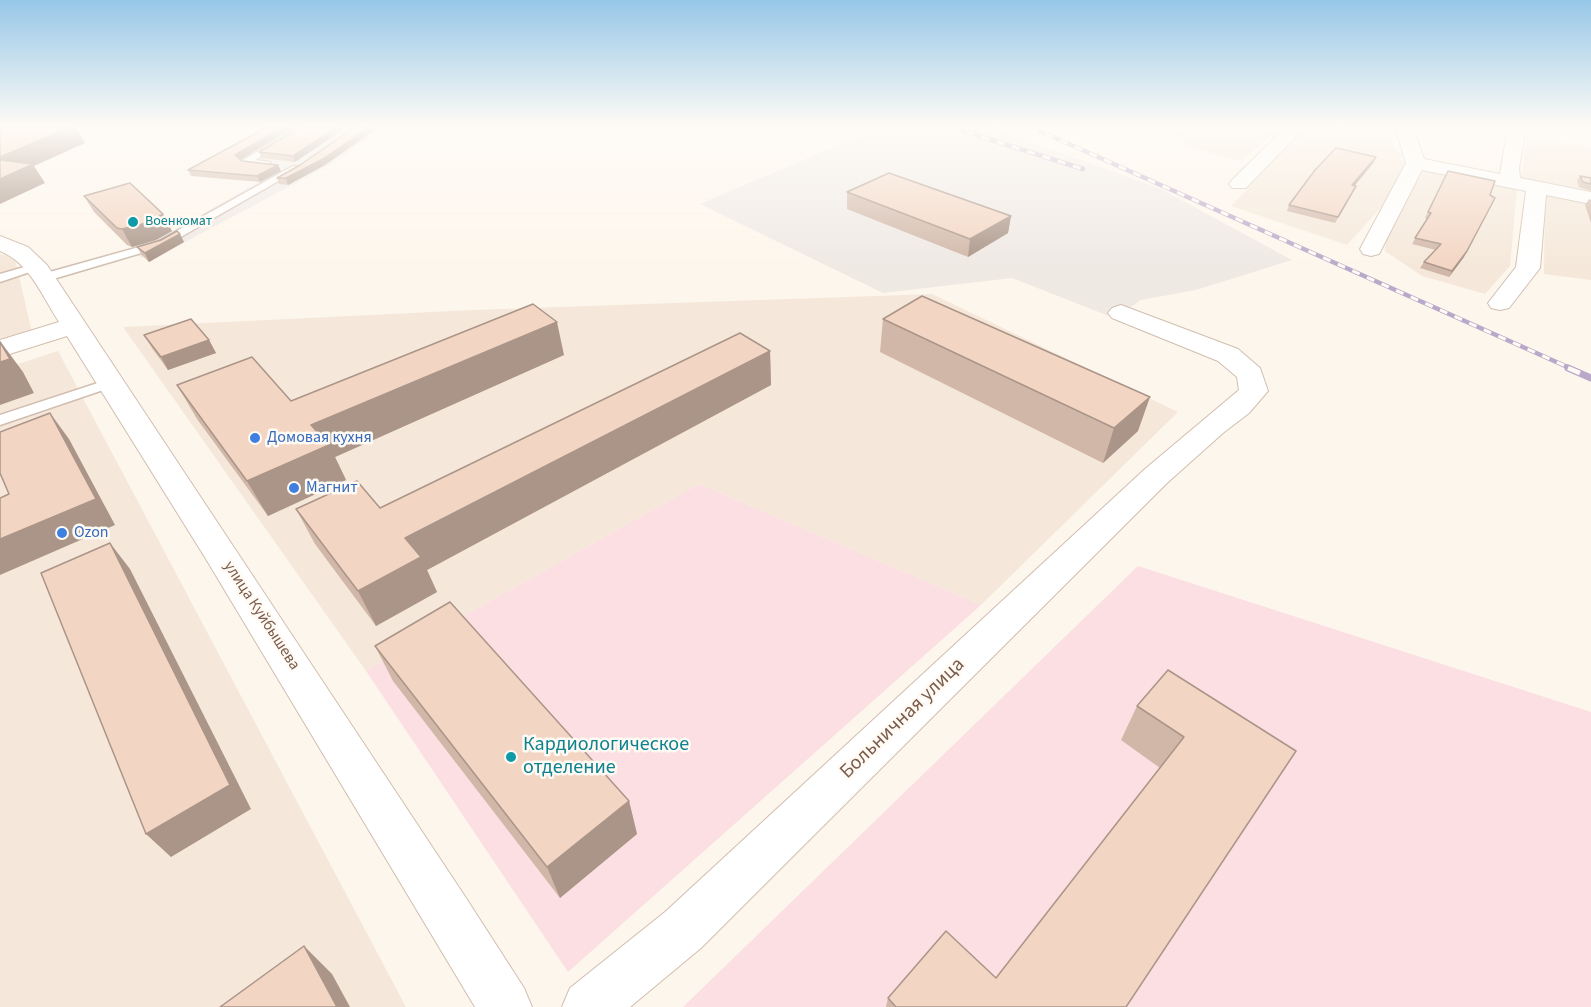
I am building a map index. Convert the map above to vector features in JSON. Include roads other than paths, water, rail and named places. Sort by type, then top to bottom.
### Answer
[{"type":"street","points":[[1239,184],[1249,174]]},
{"type":"street","points":[[1371,249],[1410,174]]},
{"type":"street","points":[[1468,174],[1591,198]]},
{"type":"street","points":[[1509,174],[1510,183]]},
{"type":"street","points":[[1500,303],[1528,268],[1536,189]]},
{"type":"street","name":"улица Куйбышева","points":[[0,243],[17,248],[41,272],[110,383],[272,631],[505,1007]]},
{"type":"street","name":"Больничная улица","points":[[589,1007],[683,930],[1156,476],[1212,426],[1239,407],[1254,391],[1250,374],[1228,355],[1121,313]]},
{"type":"street","points":[[0,349],[74,325]]},
{"type":"lane","points":[[0,278],[41,272],[161,244],[286,174]]},
{"type":"lane","points":[[0,420],[110,383]]},
{"type":"railway","points":[[1136,174],[1572,369]]},
{"type":"railway","points":[[1568,368],[1591,378]]},
{"type":"place","name":"Военкомат","points":[[133,222]]},
{"type":"place","name":"Домовая кухня","points":[[255,438]]},
{"type":"place","name":"Магнит","points":[[294,488]]},
{"type":"place","name":"Ozon","points":[[62,533]]},
{"type":"place","name":"Кардиологическое отделение","points":[[511,757]]}]
